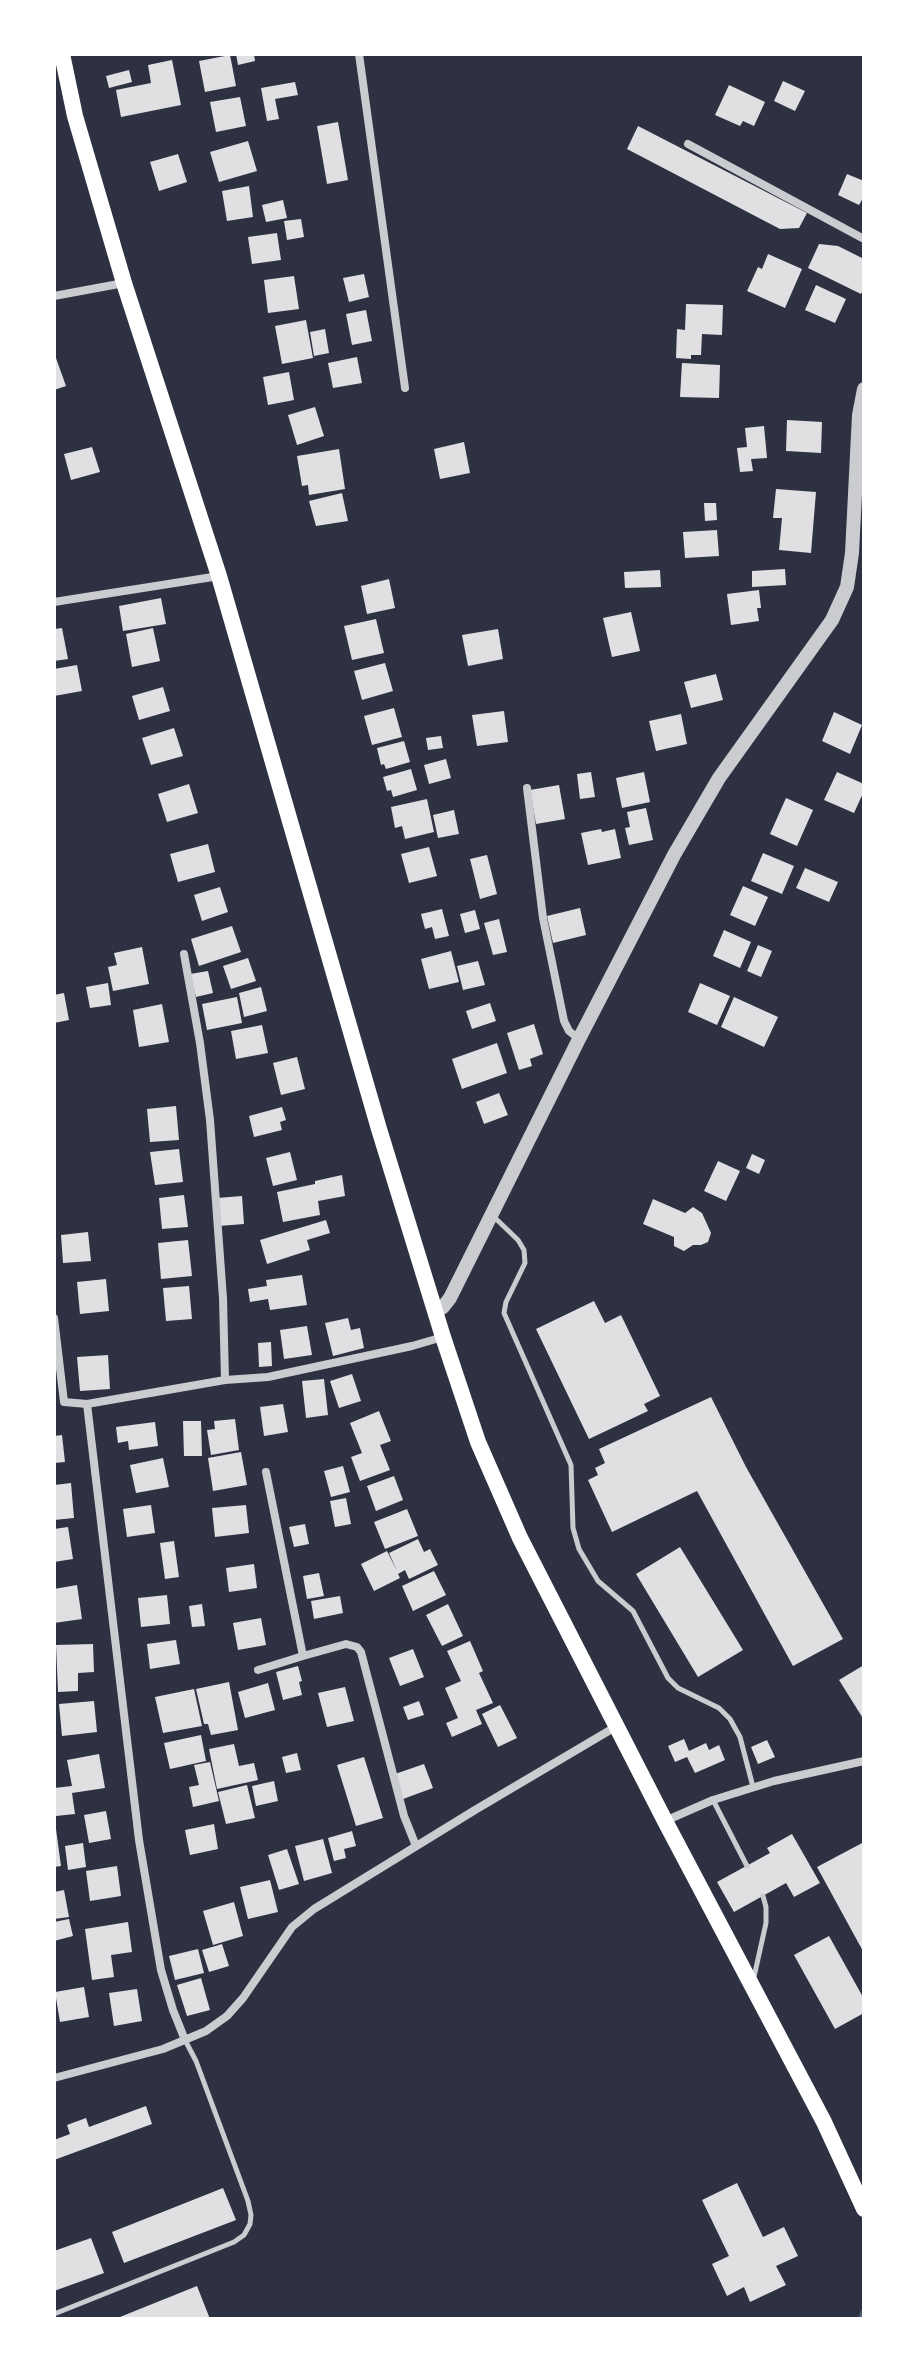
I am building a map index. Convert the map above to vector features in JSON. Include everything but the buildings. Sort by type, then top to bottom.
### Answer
[{"type":"main road","points":[[62,54],[75,116],[124,283],[219,576],[379,1129],[478,1442],[499,1493],[665,1821],[840,2154],[864,2209]]},
{"type":"street","points":[[359,54],[405,388]]},
{"type":"street","points":[[688,144],[864,239]]},
{"type":"street","points":[[54,296],[124,283]]},
{"type":"street","points":[[435,1312],[450,1298],[674,855],[719,778],[832,620],[847,587],[852,553],[859,415],[864,389]]},
{"type":"street","points":[[54,602],[219,576]]},
{"type":"street","points":[[527,788],[543,918],[564,1021],[569,1031],[579,1039]]},
{"type":"street","points":[[184,954],[210,1120],[223,1298],[225,1380]]},
{"type":"street","points":[[54,1318],[64,1402],[87,1404],[225,1380],[268,1377],[443,1337]]},
{"type":"street","points":[[87,1404],[139,1840],[161,1970],[185,2040]]},
{"type":"street","points":[[266,1472],[303,1656]]},
{"type":"street","points":[[258,1670],[346,1644],[357,1647],[361,1652],[404,1816],[416,1846]]},
{"type":"street","points":[[54,2078],[163,2049],[206,2031],[227,2016],[243,1998],[292,1927],[314,1909],[617,1726]]},
{"type":"street","points":[[665,1821],[713,1800],[802,1774],[864,1761]]},
{"type":"lane","points":[[491,1214],[524,1250],[525,1263],[506,1302],[504,1313],[571,1465],[573,1528],[579,1549],[598,1581],[633,1611],[668,1678],[678,1688],[719,1708],[734,1724],[753,1788]]},
{"type":"lane","points":[[713,1800],[747,1866]]},
{"type":"lane","points":[[752,1983],[766,1923],[763,1896]]},
{"type":"lane","points":[[54,2314],[234,2242],[244,2235],[250,2224],[248,2201],[196,2061],[185,2040]]},
{"type":"waterway","points":[[861,2319],[864,2311]]}]
